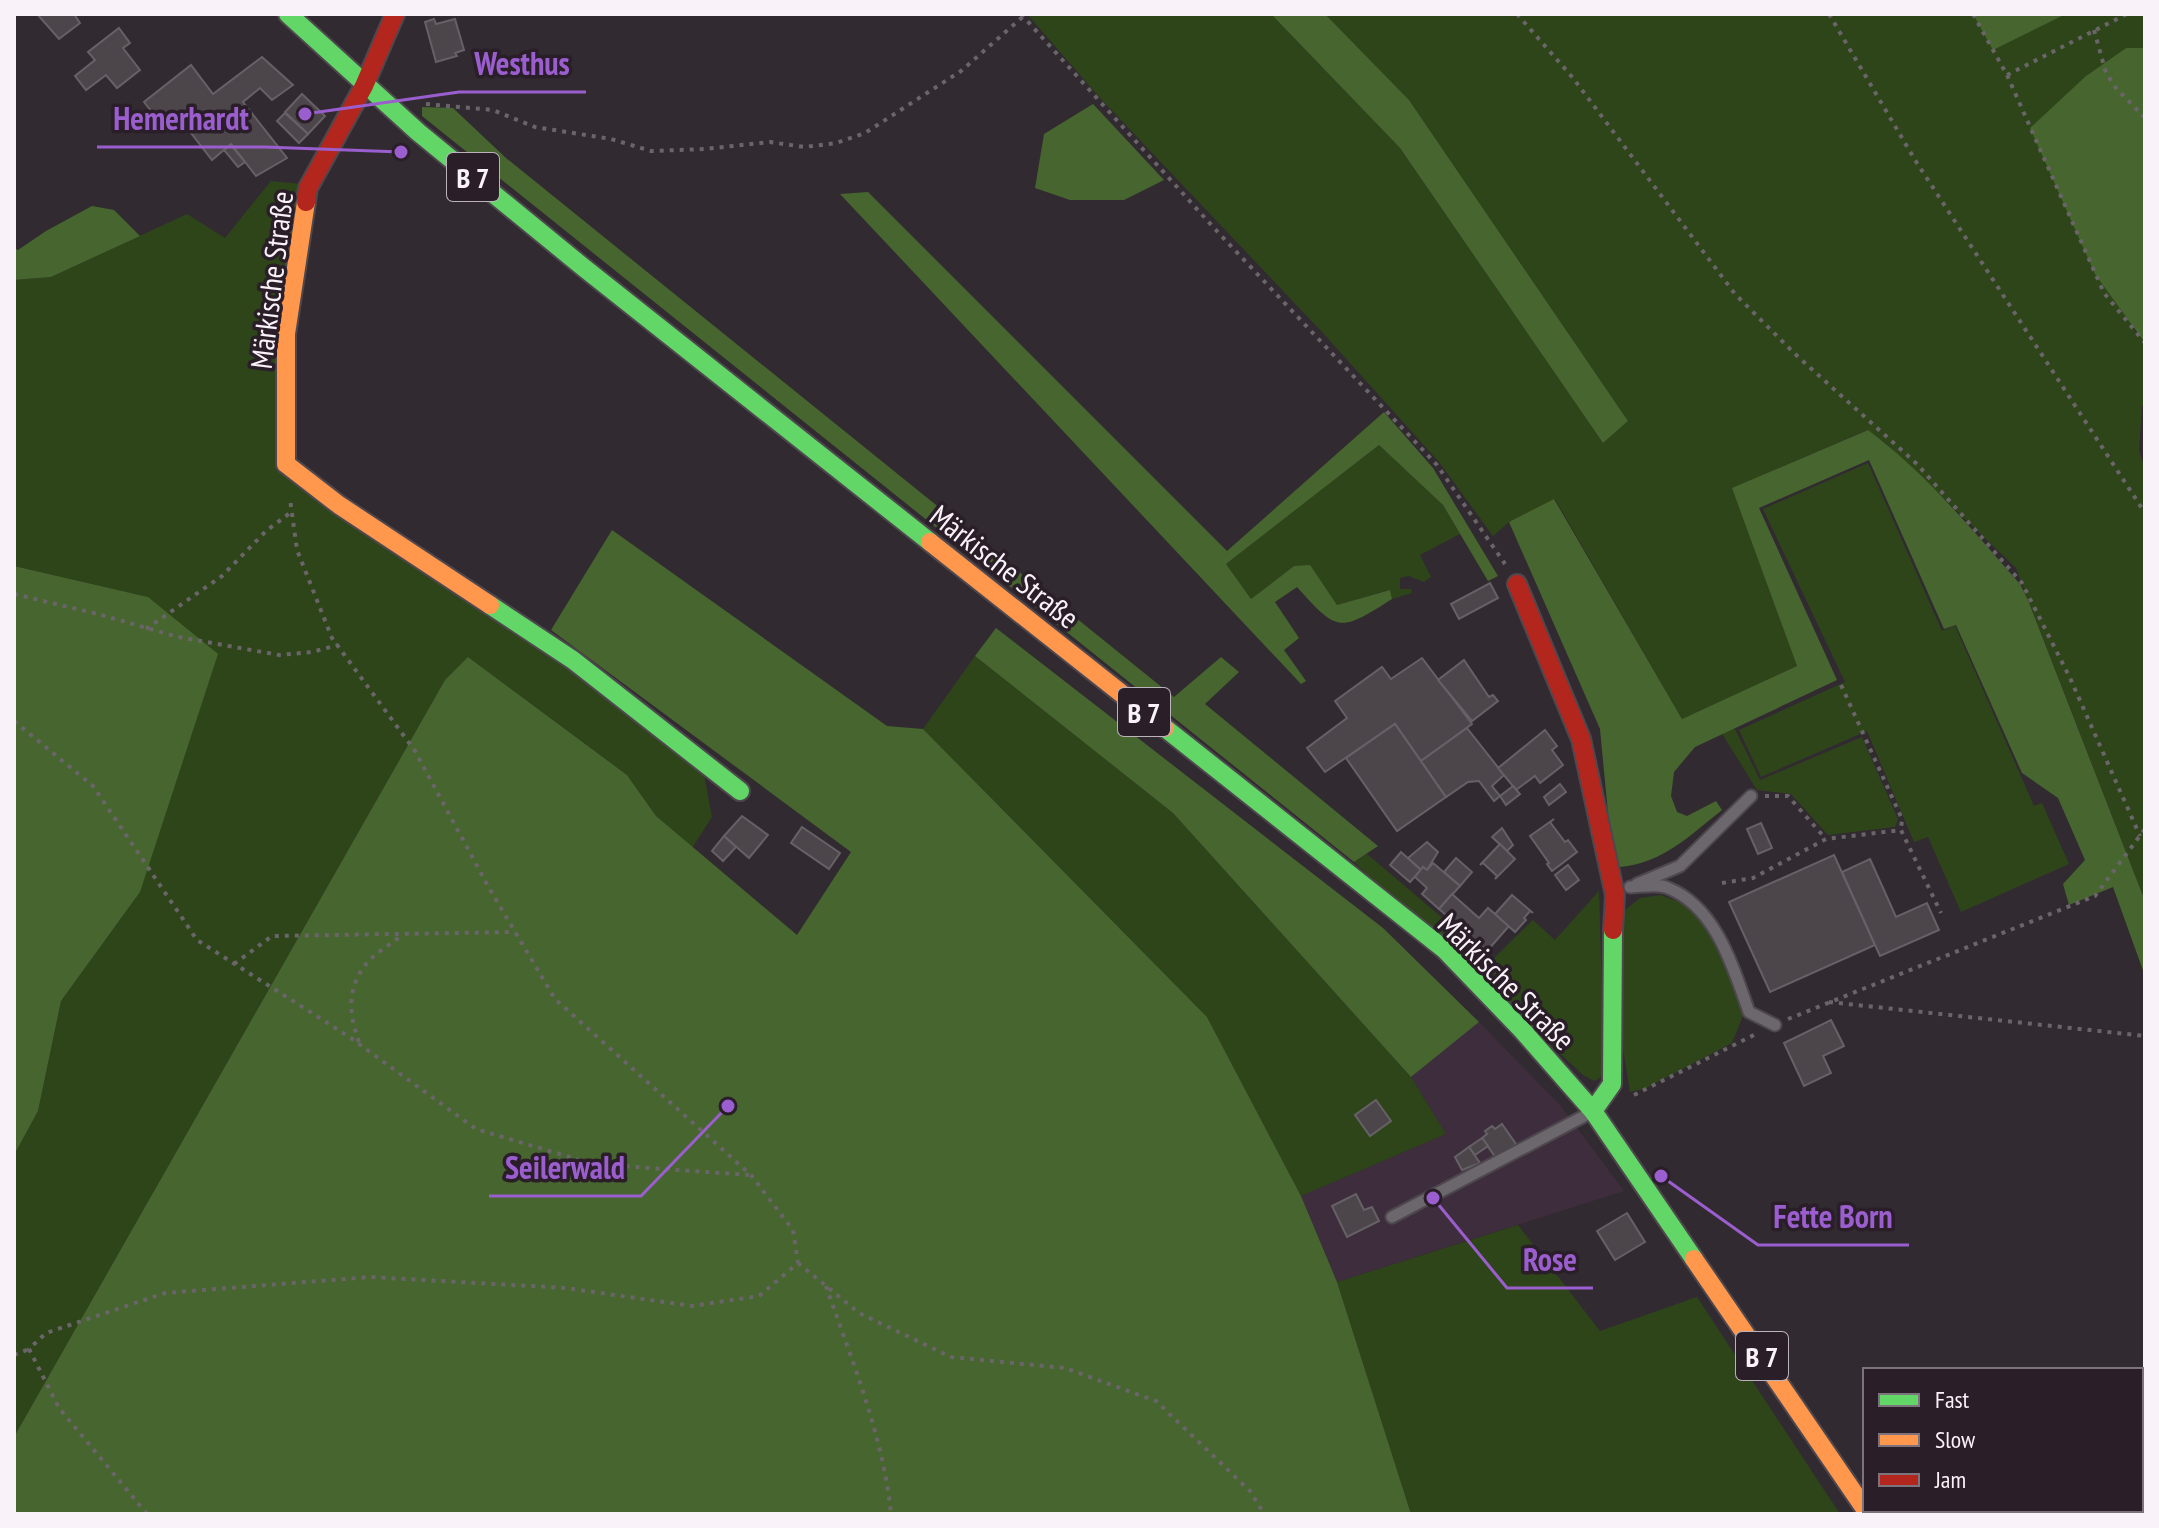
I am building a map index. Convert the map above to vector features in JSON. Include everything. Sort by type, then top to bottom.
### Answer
[{"type":"main road","name":"Märkische Straße","points":[[288,14],[364,86],[583,267],[1445,950],[1522,1030],[1593,1111],[1863,1507]]},
{"type":"main road","points":[[364,86],[395,14]]},
{"type":"main road","name":"Märkische Straße","points":[[286,464],[286,334],[308,188],[364,86]]},
{"type":"main road","points":[[286,464],[339,505],[573,660],[740,791]]},
{"type":"main road","name":"Märkische Straße","points":[[1517,584],[1581,739],[1622,891],[1611,954],[1612,1084],[1593,1111]]},
{"type":"lane","points":[[1622,891],[1680,866],[1751,796]]},
{"type":"lane","points":[[1622,891],[1666,886],[1698,907],[1734,968],[1749,1012],[1775,1025]]},
{"type":"lane","points":[[1392,1217],[1593,1111]]},
{"type":"path","points":[[1517,14],[1573,78],[1735,294],[1795,354],[1917,464],[2022,583],[2070,678],[2140,836]]},
{"type":"path","points":[[1829,14],[1915,160],[2145,513]]},
{"type":"path","points":[[1973,14],[2007,75],[2104,293],[2145,343]]},
{"type":"path","points":[[2007,75],[2127,14]]},
{"type":"path","points":[[397,113],[421,104],[493,110],[535,127],[611,139],[651,151],[770,142],[804,147],[836,143],[865,133],[961,71],[1023,15],[1234,250],[1437,465],[1494,544],[1517,584]]},
{"type":"path","points":[[2094,30],[2106,73],[2145,118]]},
{"type":"path","points":[[286,464],[297,550],[332,638],[415,751],[555,999],[751,1175],[793,1230],[798,1263],[859,1313],[951,1357],[1065,1368],[1156,1401],[1250,1491],[1264,1514]]},
{"type":"path","points":[[146,629],[222,576],[266,531],[292,513]]},
{"type":"path","points":[[14,594],[146,629],[279,655],[312,652],[338,645]]},
{"type":"path","points":[[1841,685],[1902,819],[1901,830],[1941,913]]},
{"type":"path","points":[[14,721],[93,786],[197,940],[360,1045],[476,1129],[593,1164],[751,1175]]},
{"type":"path","points":[[1751,796],[1788,796],[1826,839]]},
{"type":"path","points":[[1627,1098],[1827,1002],[2095,896],[2145,829]]},
{"type":"path","points":[[1722,883],[1753,878],[1826,839],[1901,830]]},
{"type":"path","points":[[234,964],[272,936],[516,932]]},
{"type":"path","points":[[360,1045],[350,1017],[353,986],[368,962],[403,934]]},
{"type":"path","points":[[1827,1002],[2145,1036]]},
{"type":"path","points":[[14,1355],[29,1349],[46,1333],[165,1293],[370,1277],[566,1288],[692,1306],[759,1296],[798,1263]]},
{"type":"path","points":[[826,1286],[887,1476],[891,1514]]},
{"type":"path","points":[[29,1349],[59,1408],[147,1514]]},
{"type":"shaded area","points":[[1479,1022],[1560,1105],[1624,1191],[1337,1282],[1301,1196],[1446,1134],[1411,1077]]},
{"type":"green space","points":[[1027,14],[1271,14],[1400,148],[1603,443],[1628,421],[1409,100],[1325,14],[1973,14],[1993,49],[2066,14],[2145,14],[2145,48],[2126,48],[2086,76],[2131,326],[2145,343],[2145,403],[2142,406],[2139,451],[2145,469],[2145,901],[2016,568],[1888,445],[1867,430],[1733,488],[1797,666],[1682,719],[1555,499],[1509,522],[1493,536],[1439,462],[1323,333],[1101,99]]},
{"type":"green space","points":[[1271,14],[1325,14],[1409,100],[1628,421],[1603,443],[1400,148]]},
{"type":"green space","points":[[1973,14],[2066,14],[1993,50]]},
{"type":"green space","points":[[2126,48],[2145,48],[2145,343],[2095,274],[2030,128],[2086,76]]},
{"type":"green space","points":[[1093,104],[1164,180],[1124,200],[1070,200],[1035,188],[1044,134]]},
{"type":"green space","points":[[422,107],[453,108],[506,158],[1174,697],[1221,657],[1239,672],[1205,704],[1378,846],[1354,862],[422,116]]},
{"type":"green space","points":[[271,181],[301,184],[275,460],[575,671],[704,775],[712,817],[692,848],[656,816],[627,775],[468,657],[445,680],[14,1437],[14,1155],[38,1111],[61,1001],[140,892],[148,597],[14,566],[14,280],[51,277],[187,214],[225,238]]},
{"type":"green space","points":[[868,192],[1227,551],[1384,412],[1433,468],[1498,576],[1488,581],[1443,505],[1379,445],[1226,564],[1251,599],[1294,566],[1310,565],[1337,605],[1390,590],[1392,599],[1350,622],[1331,620],[1297,587],[1275,602],[1299,638],[1284,650],[1306,681],[1301,684],[840,194]]},
{"type":"green space","points":[[92,206],[114,210],[140,236],[51,277],[14,280],[14,248],[18,250]]},
{"type":"green space","points":[[1868,430],[1929,483],[2020,584],[2145,901],[2145,976],[2113,887],[2069,905],[2063,884],[2085,860],[2058,798],[2022,773],[1956,625],[1944,629],[1869,460],[1759,508],[1837,680],[1695,747],[1674,772],[1671,796],[1677,812],[1687,816],[1716,801],[1722,810],[1675,847],[1649,860],[1620,867],[1612,855],[1600,729],[1509,522],[1554,499],[1682,719],[1797,666],[1732,488]]},
{"type":"green space","points":[[1379,445],[1443,505],[1460,534],[1420,555],[1431,577],[1424,582],[1409,576],[1400,578],[1400,589],[1411,589],[1412,593],[1392,599],[1389,590],[1337,605],[1294,566],[1251,599],[1226,564]]},
{"type":"green space","points":[[1868,463],[1942,631],[1955,626],[2034,806],[2042,803],[2069,864],[1961,912],[1928,837],[1914,842],[1867,731],[1761,777],[1739,730],[1845,682],[1763,509]]},
{"type":"green space","points":[[612,530],[887,726],[923,729],[1207,1017],[1301,1196],[1337,1282],[1411,1514],[14,1514],[14,1437],[445,680],[468,657],[627,775],[656,816],[797,935],[851,852],[551,630]]},
{"type":"green space","points":[[14,566],[148,597],[218,654],[140,892],[61,1001],[38,1111],[14,1155]]},
{"type":"green space","points":[[996,628],[1383,928],[1479,1022],[1411,1077],[1173,813],[975,656]]},
{"type":"green space","points":[[975,656],[1173,813],[1411,1077],[1446,1134],[1301,1196],[1207,1017],[923,729]]},
{"type":"green space","points":[[1734,727],[1760,780],[1862,737],[1898,819],[1895,827],[1828,835],[1791,794],[1757,790],[1721,732]]},
{"type":"green space","points":[[1367,854],[1492,960],[1533,920],[1555,940],[1599,891],[1604,1071],[1600,1078],[1594,1081],[1583,1075],[1354,862]]},
{"type":"green space","points":[[1661,895],[1686,906],[1709,930],[1724,956],[1744,1013],[1732,1043],[1646,1088],[1630,1092],[1619,1024],[1624,911],[1640,898]]},
{"type":"green space","points":[[1518,1225],[1600,1331],[1697,1297],[1840,1514],[1411,1514],[1337,1282]]},
{"type":"building","points":[[37,14],[74,14],[80,23],[59,39]]},
{"type":"building","points":[[434,19],[436,24],[455,19],[464,50],[455,53],[457,56],[436,62],[425,22]]},
{"type":"building","points":[[119,28],[130,43],[123,48],[140,70],[117,88],[106,75],[86,90],[75,76],[95,60],[88,52]]},
{"type":"building","points":[[262,57],[293,85],[272,100],[260,88],[243,102],[287,158],[256,176],[231,144],[212,160],[180,119],[166,130],[144,102],[191,65],[213,94]]},
{"type":"building","points":[[302,94],[325,116],[308,134],[285,112]]},
{"type":"building","points":[[285,113],[308,134],[299,143],[277,121]]},
{"type":"building","points":[[231,145],[245,162],[238,167],[224,150]]},
{"type":"building","points":[[1490,583],[1498,598],[1459,619],[1451,604]]},
{"type":"building","points":[[1422,658],[1472,724],[1421,761],[1395,724],[1325,772],[1307,748],[1347,718],[1335,701],[1382,667],[1391,679]]},
{"type":"building","points":[[1464,660],[1489,697],[1493,695],[1498,701],[1472,721],[1438,680]]},
{"type":"building","points":[[1395,724],[1446,797],[1397,831],[1346,758]]},
{"type":"building","points":[[1467,728],[1504,775],[1492,786],[1500,796],[1494,801],[1479,781],[1468,782],[1446,797],[1421,761]]},
{"type":"building","points":[[1545,730],[1557,746],[1552,750],[1563,765],[1540,783],[1535,776],[1516,790],[1498,768]]},
{"type":"building","points":[[1560,784],[1566,792],[1549,805],[1544,797]]},
{"type":"building","points":[[1513,786],[1520,794],[1506,805],[1500,796]]},
{"type":"building","points":[[742,816],[768,835],[749,858],[724,836]]},
{"type":"building","points":[[1554,819],[1550,822],[1577,852],[1552,871],[1530,836]]},
{"type":"building","points":[[1761,823],[1772,848],[1758,854],[1747,829]]},
{"type":"building","points":[[802,827],[840,853],[829,869],[791,843]]},
{"type":"building","points":[[1502,828],[1513,845],[1507,851],[1492,837]]},
{"type":"building","points":[[724,836],[736,847],[723,861],[712,851]]},
{"type":"building","points":[[1427,842],[1438,852],[1427,870],[1423,867],[1421,870],[1408,858]]},
{"type":"building","points":[[1500,844],[1515,859],[1495,879],[1497,876],[1483,863],[1480,865]]},
{"type":"building","points":[[1401,852],[1421,870],[1410,882],[1390,865]]},
{"type":"building","points":[[1834,855],[1875,945],[1770,992],[1729,902]]},
{"type":"building","points":[[1456,858],[1472,872],[1460,886],[1444,872]]},
{"type":"building","points":[[1870,859],[1896,917],[1927,903],[1939,930],[1880,956],[1842,872]]},
{"type":"building","points":[[1433,863],[1460,886],[1439,909],[1422,894],[1427,888],[1415,877],[1423,867],[1427,870]]},
{"type":"building","points":[[1568,865],[1579,880],[1566,890],[1555,875]]},
{"type":"building","points":[[1452,894],[1479,918],[1488,908],[1509,926],[1487,951],[1439,909]]},
{"type":"building","points":[[1512,895],[1533,913],[1530,911],[1515,932],[1495,914]]},
{"type":"building","points":[[1831,1020],[1844,1046],[1823,1056],[1831,1073],[1804,1086],[1784,1043]]},
{"type":"building","points":[[1376,1100],[1391,1121],[1370,1136],[1355,1115]]},
{"type":"building","points":[[1502,1124],[1516,1144],[1496,1158],[1482,1138],[1492,1126],[1495,1129]]},
{"type":"building","points":[[1482,1138],[1488,1146],[1475,1155],[1469,1147]]},
{"type":"building","points":[[1469,1147],[1480,1163],[1462,1170],[1455,1157]]},
{"type":"building","points":[[1356,1194],[1364,1210],[1372,1207],[1379,1221],[1347,1237],[1332,1206]]},
{"type":"building","points":[[1627,1213],[1645,1242],[1615,1260],[1597,1231]]},
{"type":"traffic: fast","points":[[288,14],[418,132],[930,542]]},
{"type":"traffic: fast","points":[[490,605],[573,660],[740,791]]},
{"type":"traffic: fast","points":[[1165,728],[1445,950],[1522,1030],[1593,1111],[1694,1259]]},
{"type":"traffic: fast","points":[[1593,1111],[1612,1084],[1613,930]]},
{"type":"traffic: slow","points":[[306,202],[286,334],[286,464],[339,505],[490,605]]},
{"type":"traffic: slow","points":[[930,542],[1165,728]]},
{"type":"traffic: slow","points":[[1694,1259],[1863,1506]]},
{"type":"traffic: jam","points":[[306,202],[308,188],[364,86],[395,14]]},
{"type":"traffic: jam","points":[[1517,584],[1581,739],[1615,895],[1613,930]]},
{"type":"place","name":"Westhus","points":[[305,114]]},
{"type":"place","name":"Hemerhardt","points":[[401,152]]},
{"type":"place","name":"Seilerwald","points":[[728,1106]]},
{"type":"place","name":"Fette Born","points":[[1661,1176]]},
{"type":"place","name":"Rose","points":[[1433,1198]]}]
